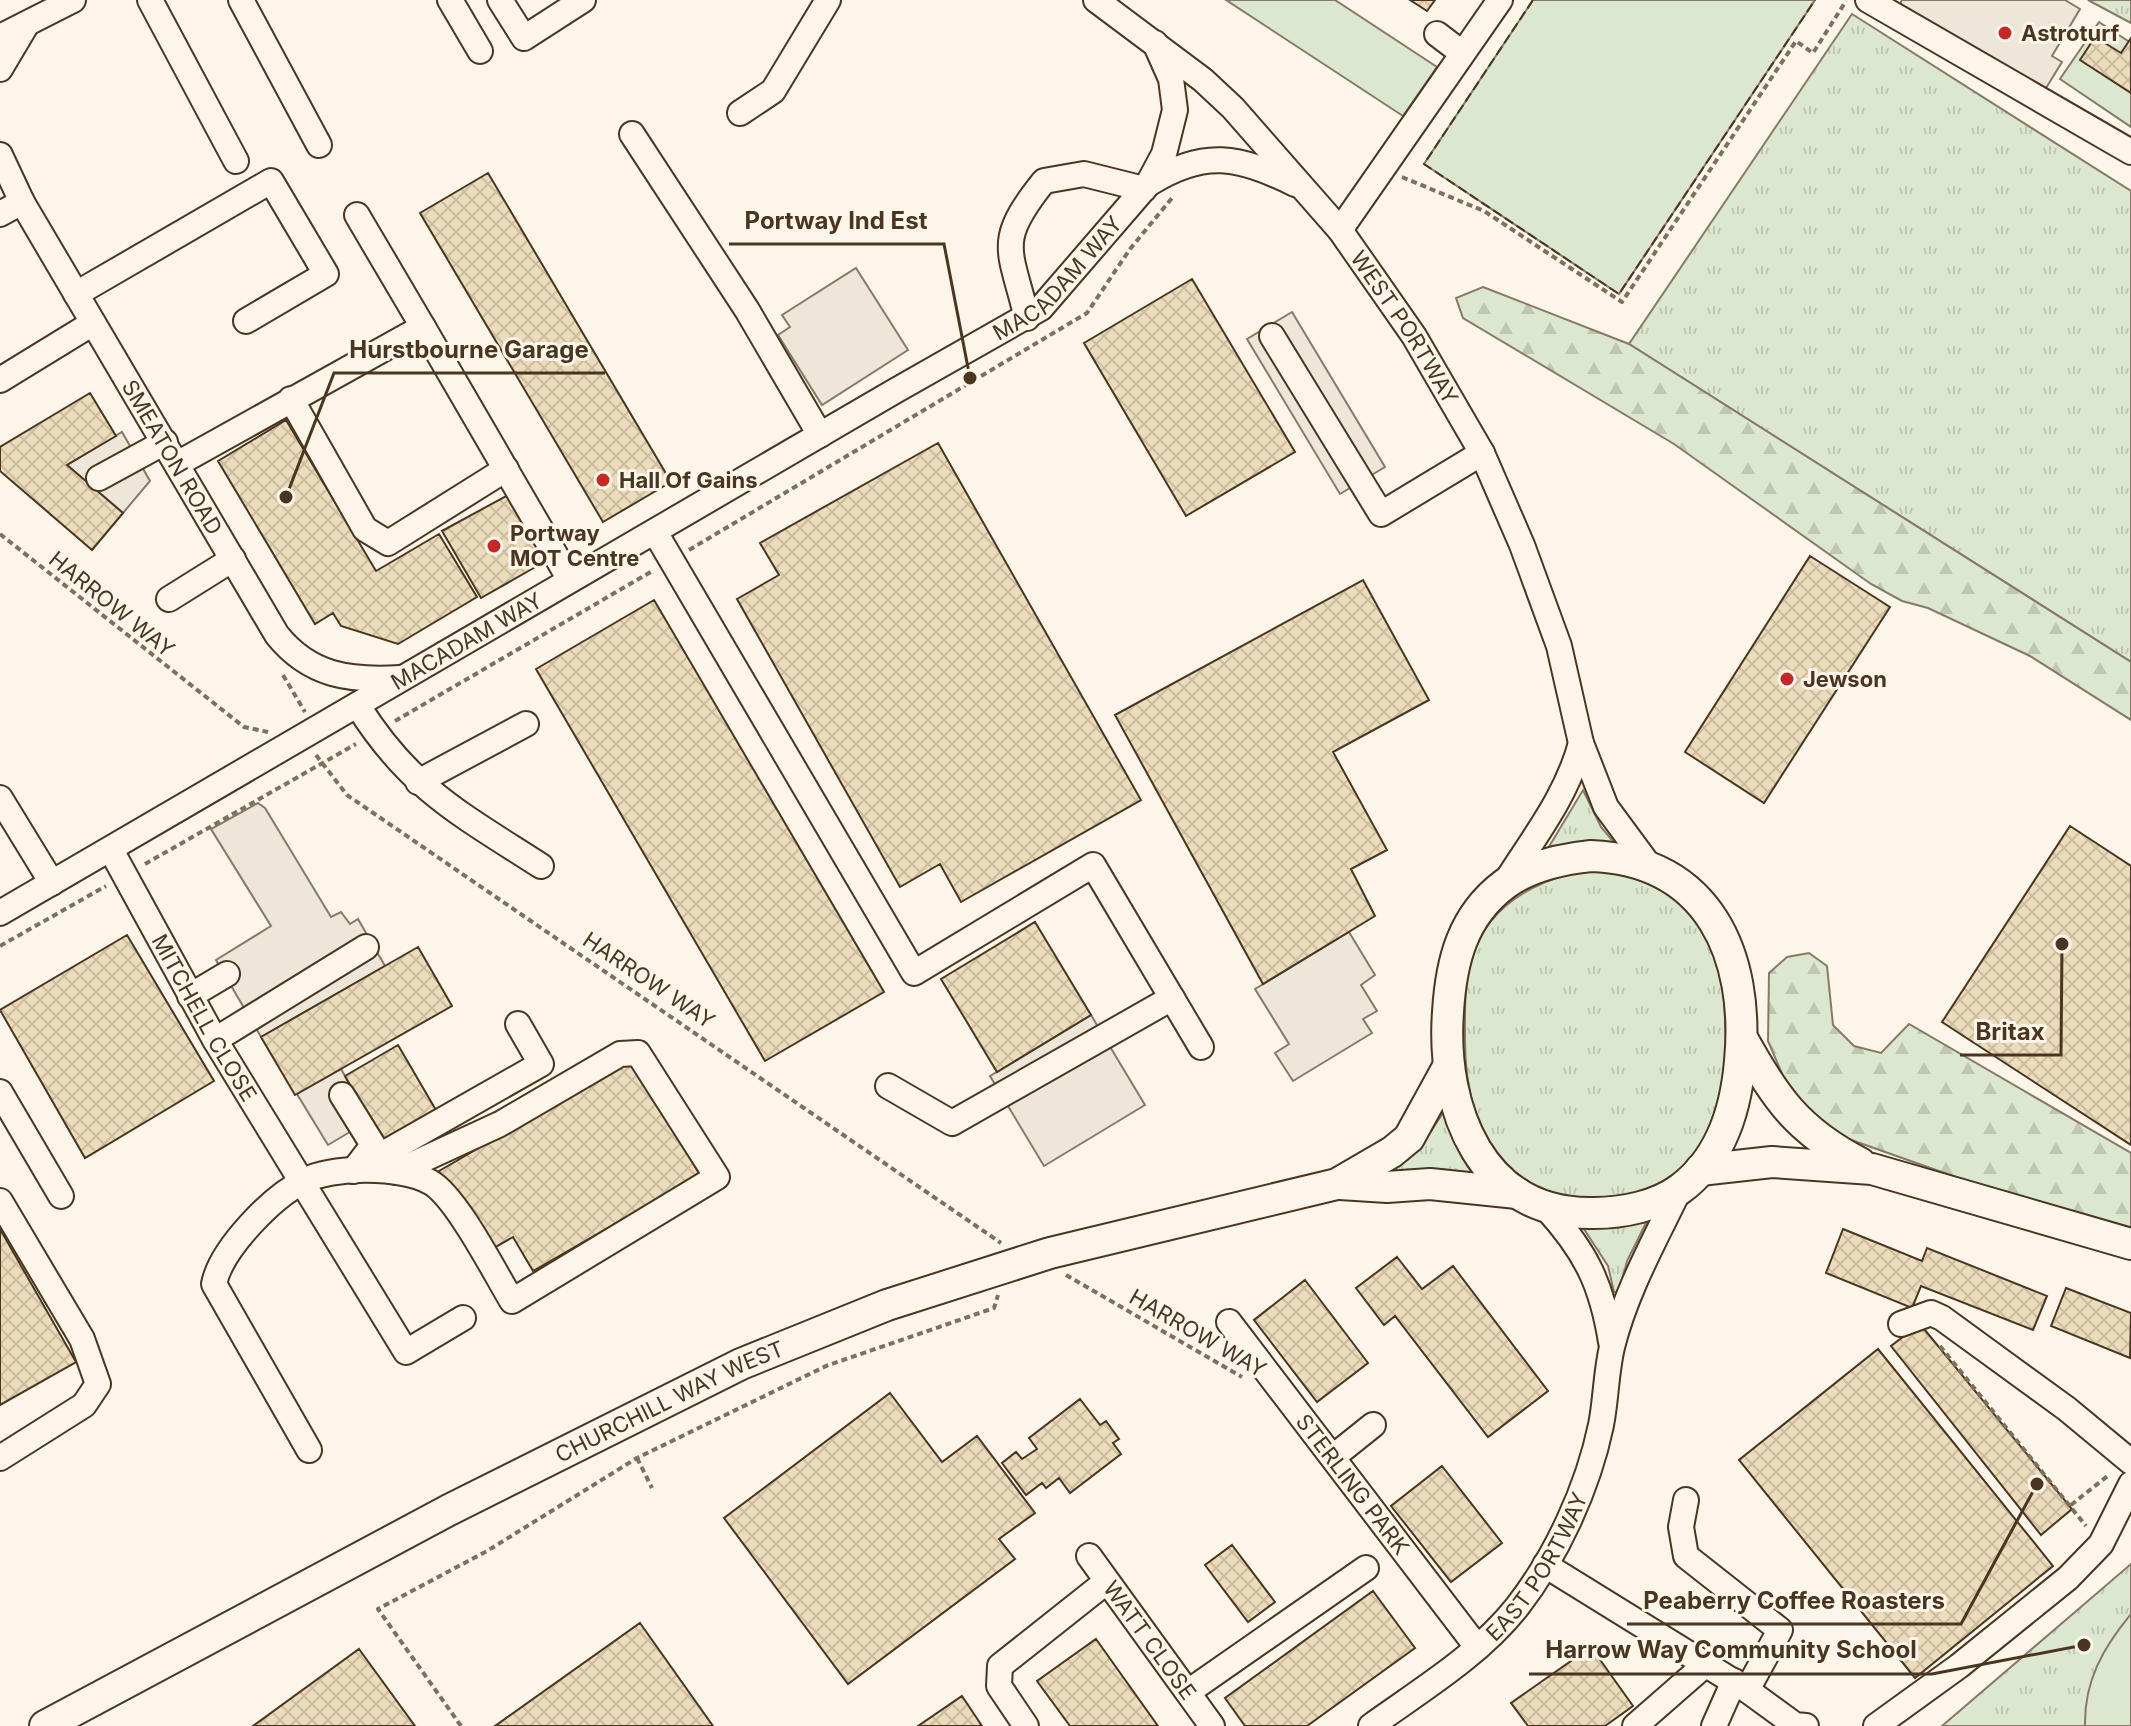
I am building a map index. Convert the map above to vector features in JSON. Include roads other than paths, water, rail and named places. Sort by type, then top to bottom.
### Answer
[{"type":"main road","name":"CHURCHILL WAY WEST","points":[[1690,1180],[1726,1131],[1731,1116],[1742,1038],[1740,995],[1726,939],[1690,892],[1651,868],[1613,857],[1580,857],[1543,866],[1504,885],[1478,912],[1458,943],[1449,992],[1448,1067],[1454,1104],[1471,1144],[1517,1193],[1547,1209],[1567,1213],[1621,1211],[1690,1180],[1772,1162],[1872,1169]]},
{"type":"main road","name":"CHURCHILL WAY WEST","points":[[1742,1038],[1769,1086],[1802,1126],[1825,1145],[1872,1169],[2131,1244]]},
{"type":"main road","name":"CHURCHILL WAY WEST","points":[[45,1726],[476,1496],[728,1369],[887,1305],[1050,1253],[1337,1184],[1392,1152],[1409,1138],[1448,1067]]},
{"type":"main road","name":"CHURCHILL WAY WEST","points":[[1337,1184],[1387,1187],[1430,1184],[1517,1193]]},
{"type":"street","points":[[0,37],[73,0]]},
{"type":"street","points":[[150,0],[236,161]]},
{"type":"street","points":[[241,0],[319,145]]},
{"type":"street","points":[[450,0],[480,51]]},
{"type":"street","points":[[500,0],[524,38],[583,0]]},
{"type":"street","points":[[740,113],[773,91],[828,0]]},
{"type":"street","name":"WEST PORTWAY","points":[[1096,0],[1155,43],[1233,108],[1340,230],[1414,336],[1482,453],[1522,545],[1559,646],[1581,743],[1606,807],[1651,868]]},
{"type":"street","points":[[1340,230],[1500,0]]},
{"type":"street","points":[[1868,0],[2131,152]]},
{"type":"street","points":[[0,69],[29,23]]},
{"type":"street","points":[[1437,34],[1462,53]]},
{"type":"street","points":[[1146,187],[1164,154],[1175,110],[1171,79],[1155,43]]},
{"type":"street","points":[[632,134],[747,310],[820,435]]},
{"type":"street","name":"SMEATON ROAD","points":[[0,155],[22,202],[277,635],[300,659],[339,677],[403,678]]},
{"type":"street","points":[[1027,318],[1009,241],[1012,226],[1044,181],[1084,174],[1146,187],[1186,162],[1216,158],[1259,167],[1306,190]]},
{"type":"street","points":[[76,294],[271,181],[326,274],[246,321]]},
{"type":"street","name":"MACADAM WAY","points":[[0,913],[820,435],[1027,318],[1078,269],[1146,187]]},
{"type":"street","points":[[0,214],[22,202]]},
{"type":"street","points":[[357,215],[570,580]]},
{"type":"street","points":[[0,380],[93,323]]},
{"type":"street","points":[[177,464],[423,327]]},
{"type":"street","points":[[1272,336],[1381,514],[1482,453]]},
{"type":"street","points":[[291,399],[365,529],[388,543],[506,469]]},
{"type":"street","points":[[99,478],[165,442]]},
{"type":"street","points":[[655,532],[914,973],[1093,865],[1201,1047]]},
{"type":"street","points":[[169,599],[233,559]]},
{"type":"street","points":[[358,706],[395,759],[418,782],[541,866]]},
{"type":"street","points":[[418,782],[526,724]]},
{"type":"street","points":[[1504,885],[1553,810],[1575,766],[1581,743]]},
{"type":"street","points":[[0,798],[52,883]]},
{"type":"street","name":"MITCHELL CLOSE","points":[[111,850],[215,1040],[406,1352],[463,1318]]},
{"type":"street","points":[[215,1040],[366,947]]},
{"type":"street","points":[[190,996],[227,974]]},
{"type":"street","points":[[888,1086],[952,1123],[1172,998]]},
{"type":"street","points":[[353,1171],[541,1064],[518,1024]]},
{"type":"street","points":[[309,1450],[214,1284],[218,1265],[232,1248],[269,1207],[303,1181],[323,1174],[353,1171],[396,1172],[428,1181],[445,1193],[512,1301],[717,1177],[638,1053],[620,1054],[500,1124],[396,1172]]},
{"type":"street","points":[[0,1092],[61,1196]]},
{"type":"street","points":[[342,1095],[373,1145],[353,1171]]},
{"type":"street","points":[[1612,1348],[1640,1266],[1690,1180]]},
{"type":"street","points":[[0,1201],[82,1339],[98,1384],[84,1405],[0,1458]]},
{"type":"street","points":[[1547,1209],[1574,1241],[1595,1276],[1612,1348]]},
{"type":"street","points":[[1876,1726],[2068,1578],[2101,1544],[2125,1472],[2067,1409],[1942,1318],[1931,1313],[1908,1321]]},
{"type":"street","name":"STERLING PARK","points":[[1229,1322],[1477,1647]]},
{"type":"street","name":"EAST PORTWAY","points":[[1371,1726],[1477,1647],[1517,1607],[1545,1565],[1590,1467],[1600,1428],[1612,1348]]},
{"type":"street","points":[[1333,1457],[1373,1425]]},
{"type":"street","points":[[1686,1500],[1681,1527],[1686,1556],[1780,1630],[1714,1726]]},
{"type":"street","name":"WATT CLOSE","points":[[1089,1556],[1212,1726]]},
{"type":"street","points":[[1545,1565],[1801,1725]]},
{"type":"street","points":[[1188,1692],[1366,1568]]},
{"type":"street","points":[[1026,1726],[999,1686],[1000,1666],[1106,1582]]},
{"type":"street","points":[[1635,1726],[1706,1664]]},
{"type":"place","name":"Astroturf","points":[[2005,33]]},
{"type":"place","name":"Portway Ind Est","points":[[970,378]]},
{"type":"place","name":"Hall Of Gains","points":[[603,480]]},
{"type":"place","name":"Hurstbourne Garage","points":[[286,497]]},
{"type":"place","name":"Portway MOT Centre","points":[[494,546]]},
{"type":"place","name":"Jewson","points":[[1787,679]]},
{"type":"place","name":"Britax","points":[[2062,944]]},
{"type":"place","name":"Peaberry Coffee Roasters","points":[[2037,1484]]},
{"type":"place","name":"Harrow Way Community School","points":[[2084,1645]]}]
